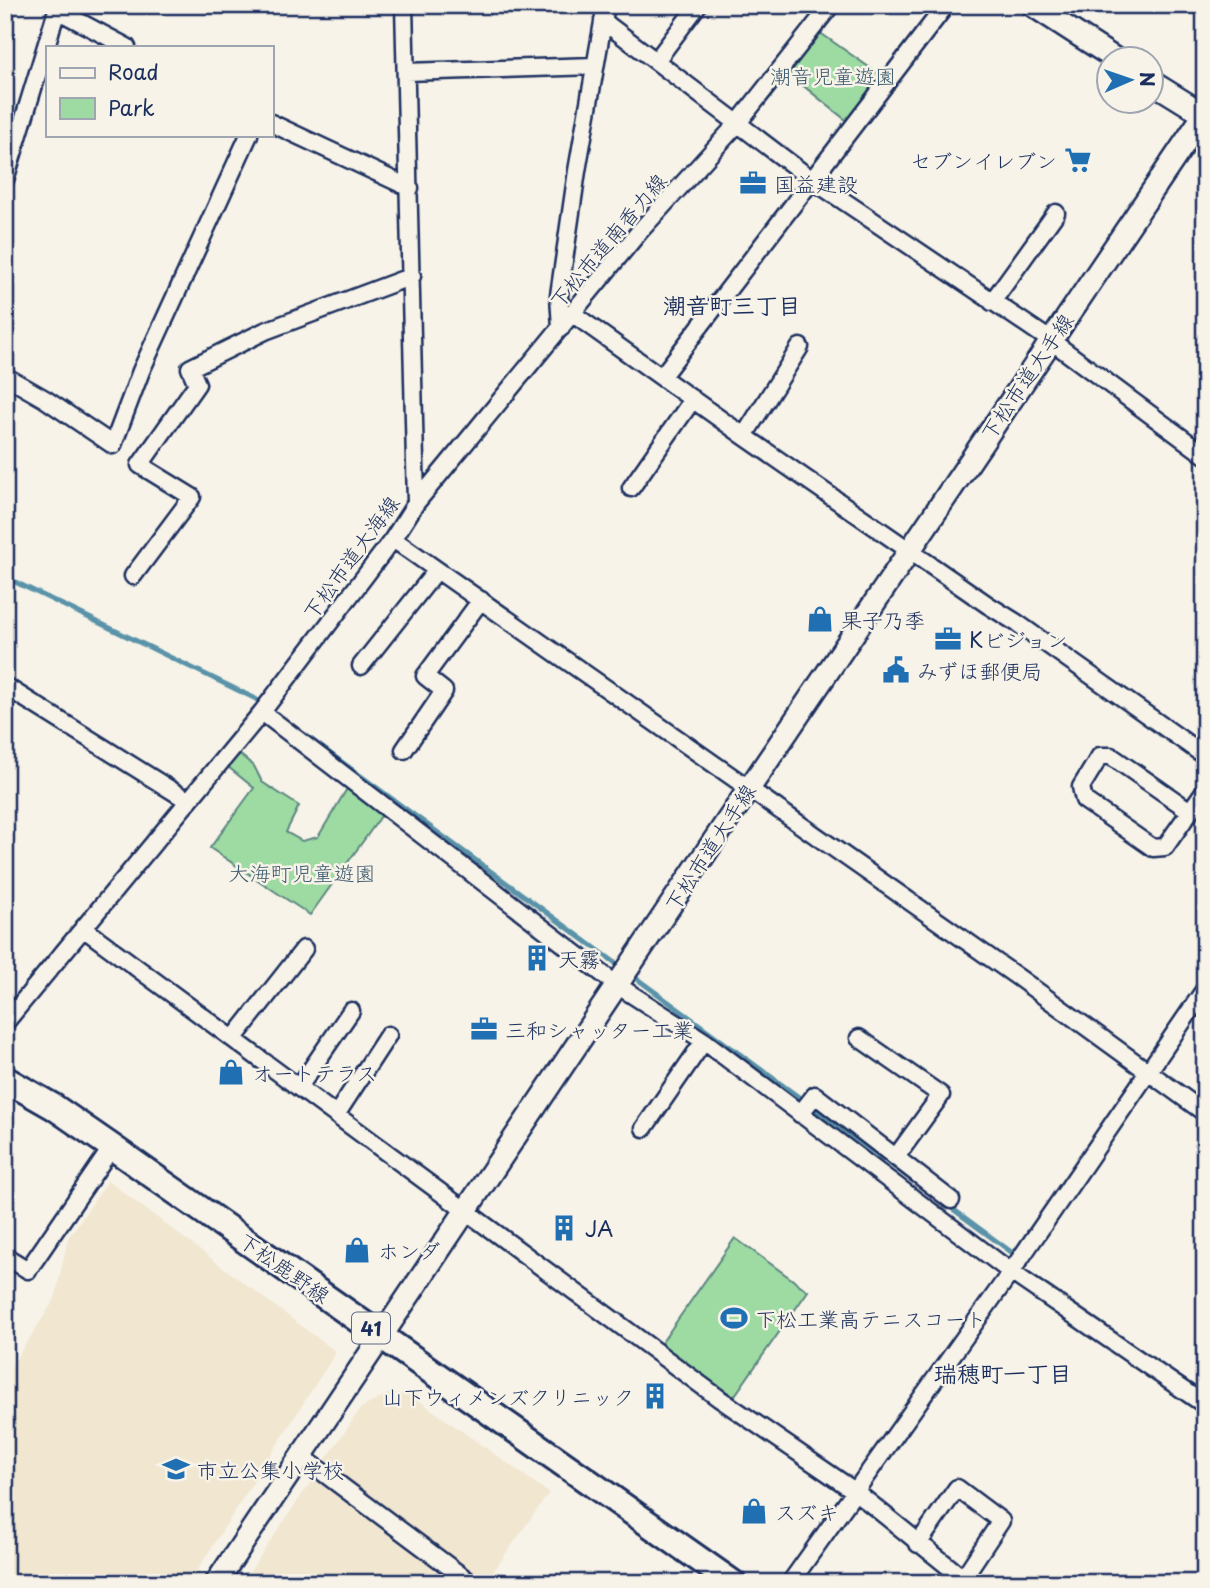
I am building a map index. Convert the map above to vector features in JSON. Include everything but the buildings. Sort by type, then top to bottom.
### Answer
[{"type":"main road","name":"下松鹿野線","points":[[5,1079],[54,1107],[113,1147],[733,1583]]},
{"type":"street","name":"下松市道大海線","points":[[5,1023],[262,712],[393,539],[416,503],[404,5]]},
{"type":"street","points":[[656,61],[698,5]]},
{"type":"street","name":"下松市道南香力線","points":[[416,503],[639,232],[737,123],[831,5]]},
{"type":"street","points":[[662,376],[946,5]]},
{"type":"street","points":[[1032,5],[1095,46]]},
{"type":"street","points":[[5,180],[57,10],[125,46]]},
{"type":"street","points":[[605,13],[656,61],[811,178],[1050,340],[1205,455]]},
{"type":"street","points":[[561,328],[559,295],[605,13]]},
{"type":"street","points":[[406,72],[596,66]]},
{"type":"street","points":[[1164,89],[1204,114]]},
{"type":"street","name":"下松市道大手線","points":[[216,1583],[468,1210],[748,786],[1204,114]]},
{"type":"street","points":[[273,124],[410,188]]},
{"type":"street","points":[[5,376],[45,399],[113,445],[141,371],[249,136]]},
{"type":"street","points":[[992,302],[1056,213]]},
{"type":"street","points":[[133,576],[192,497],[140,465],[197,384],[190,369],[265,331],[412,276]]},
{"type":"street","points":[[573,314],[1205,756]]},
{"type":"street","points":[[744,436],[800,347]]},
{"type":"street","points":[[631,488],[693,399]]},
{"type":"street","points":[[393,539],[748,786],[1205,1113]]},
{"type":"street","points":[[361,666],[437,570]]},
{"type":"street","points":[[404,750],[444,691],[425,676],[481,600]]},
{"type":"street","points":[[5,686],[187,800]]},
{"type":"street","points":[[262,712],[617,985],[704,1041],[1011,1272],[1205,1405]]},
{"type":"street","points":[[1190,811],[1111,755],[1100,756],[1081,787],[1084,800],[1153,848],[1165,846],[1190,811],[1205,790]]},
{"type":"street","points":[[83,928],[468,1210],[720,1399],[856,1492],[918,1544],[966,1581],[1001,1521],[957,1488],[918,1544]]},
{"type":"street","points":[[234,1038],[304,949]]},
{"type":"street","points":[[790,1583],[1011,1272],[1205,989]]},
{"type":"street","points":[[299,1087],[351,1011]]},
{"type":"street","points":[[336,1115],[388,1035]]},
{"type":"street","points":[[859,1038],[941,1095],[896,1157]]},
{"type":"street","points":[[644,1128],[704,1041]]},
{"type":"street","points":[[800,1114],[815,1095],[951,1200]]},
{"type":"street","points":[[5,1256],[28,1270],[113,1147]]},
{"type":"street","points":[[301,1456],[471,1583]]},
{"type":"shaded area","points":[[108,1181],[336,1352],[189,1583],[5,1583],[5,1376],[55,1299],[68,1238]]},
{"type":"shaded area","points":[[390,1393],[411,1395],[549,1493],[485,1583],[242,1583],[361,1408]]},
{"type":"green space","name":"潮音児童遊園","points":[[819,32],[883,77],[847,121],[785,71]]},
{"type":"green space","name":"大海町児童遊園","points":[[238,753],[254,766],[262,782],[299,806],[286,832],[302,841],[318,837],[348,787],[384,812],[310,915],[210,848],[254,788],[227,766]]},
{"type":"green space","name":"下松工業高テニスコート","points":[[735,1238],[808,1291],[733,1398],[660,1345]]},
{"type":"waterway","points":[[5,577],[263,704]]},
{"type":"waterway","points":[[305,735],[621,967]]},
{"type":"waterway","points":[[629,973],[912,1180]]},
{"type":"waterway","points":[[946,1204],[1014,1254]]},
{"type":"place","name":"セブンイレブン","points":[[1078,160]]},
{"type":"place","name":"国益建設","points":[[753,183]]},
{"type":"place","name":"果子乃季","points":[[820,619]]},
{"type":"place","name":"Kビジョン","points":[[948,639]]},
{"type":"place","name":"みずほ郵便局","points":[[896,670]]},
{"type":"place","name":"天霧","points":[[537,958]]},
{"type":"place","name":"三和シャッター工業","points":[[484,1029]]},
{"type":"place","name":"オートテラス","points":[[231,1072]]},
{"type":"place","name":"JA","points":[[564,1228]]},
{"type":"place","name":"ホンダ","points":[[357,1250]]},
{"type":"place","name":"下松工業高テニスコート","points":[[734,1318]]},
{"type":"place","name":"山下ウィメンズクリニック","points":[[655,1396]]},
{"type":"place","name":"市立公集小学校","points":[[176,1469]]},
{"type":"place","name":"スズキ","points":[[754,1511]]},
{"type":"district","name":"潮音町三丁目","points":[[732,304]]},
{"type":"district","name":"瑞穂町一丁目","points":[[1003,1372]]}]
